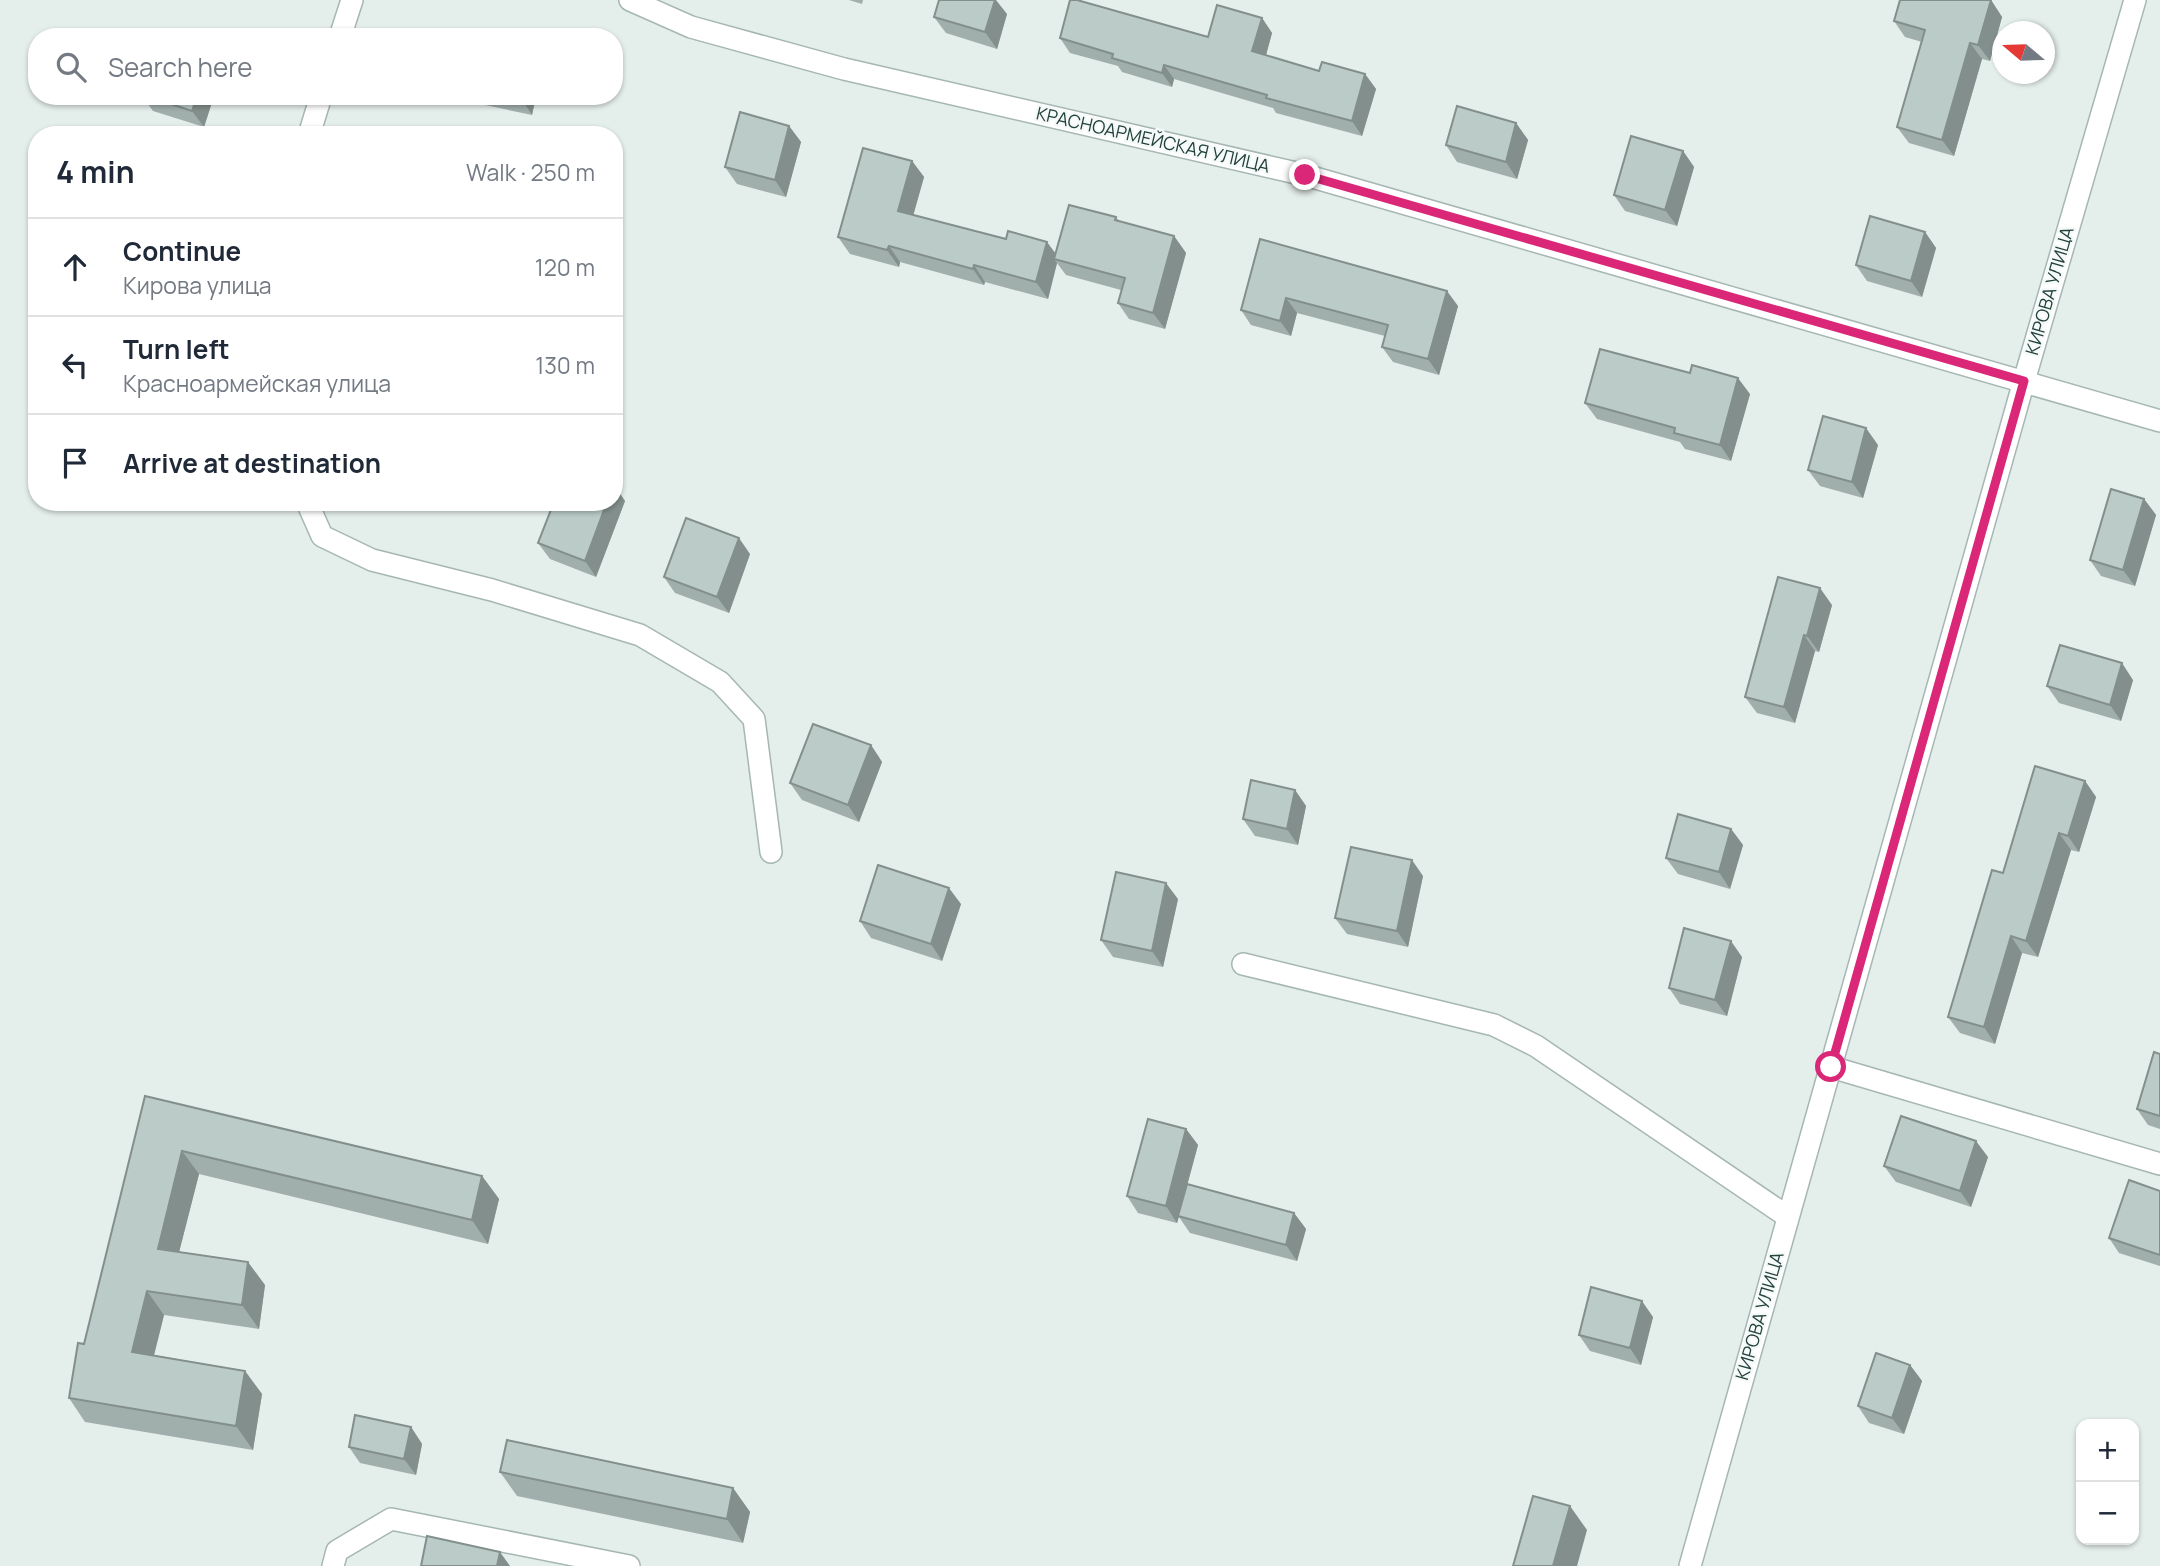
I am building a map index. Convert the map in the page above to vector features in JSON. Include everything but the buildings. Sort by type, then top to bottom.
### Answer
[{"type":"street","points":[[343,28],[352,0]]},
{"type":"street","name":"КРАСНОАРМЕЙСКАЯ УЛИЦА","points":[[630,0],[691,27],[818,62],[1305,175],[2160,421]]},
{"type":"street","name":"КИРОВА УЛИЦА","points":[[1690,1566],[2024,381],[2135,0]]},
{"type":"street","points":[[312,126],[318,105]]},
{"type":"street","points":[[311,511],[322,536],[372,560],[492,590],[640,635],[720,682],[754,719],[771,852]]},
{"type":"street","points":[[1243,964],[1494,1025],[1536,1046],[1788,1217]]},
{"type":"street","points":[[1831,1067],[2160,1164]]},
{"type":"street","points":[[333,1566],[337,1550],[391,1519],[629,1566]]},
{"type":"route","points":[[1305,175],[2024,381],[1831,1067]]}]
